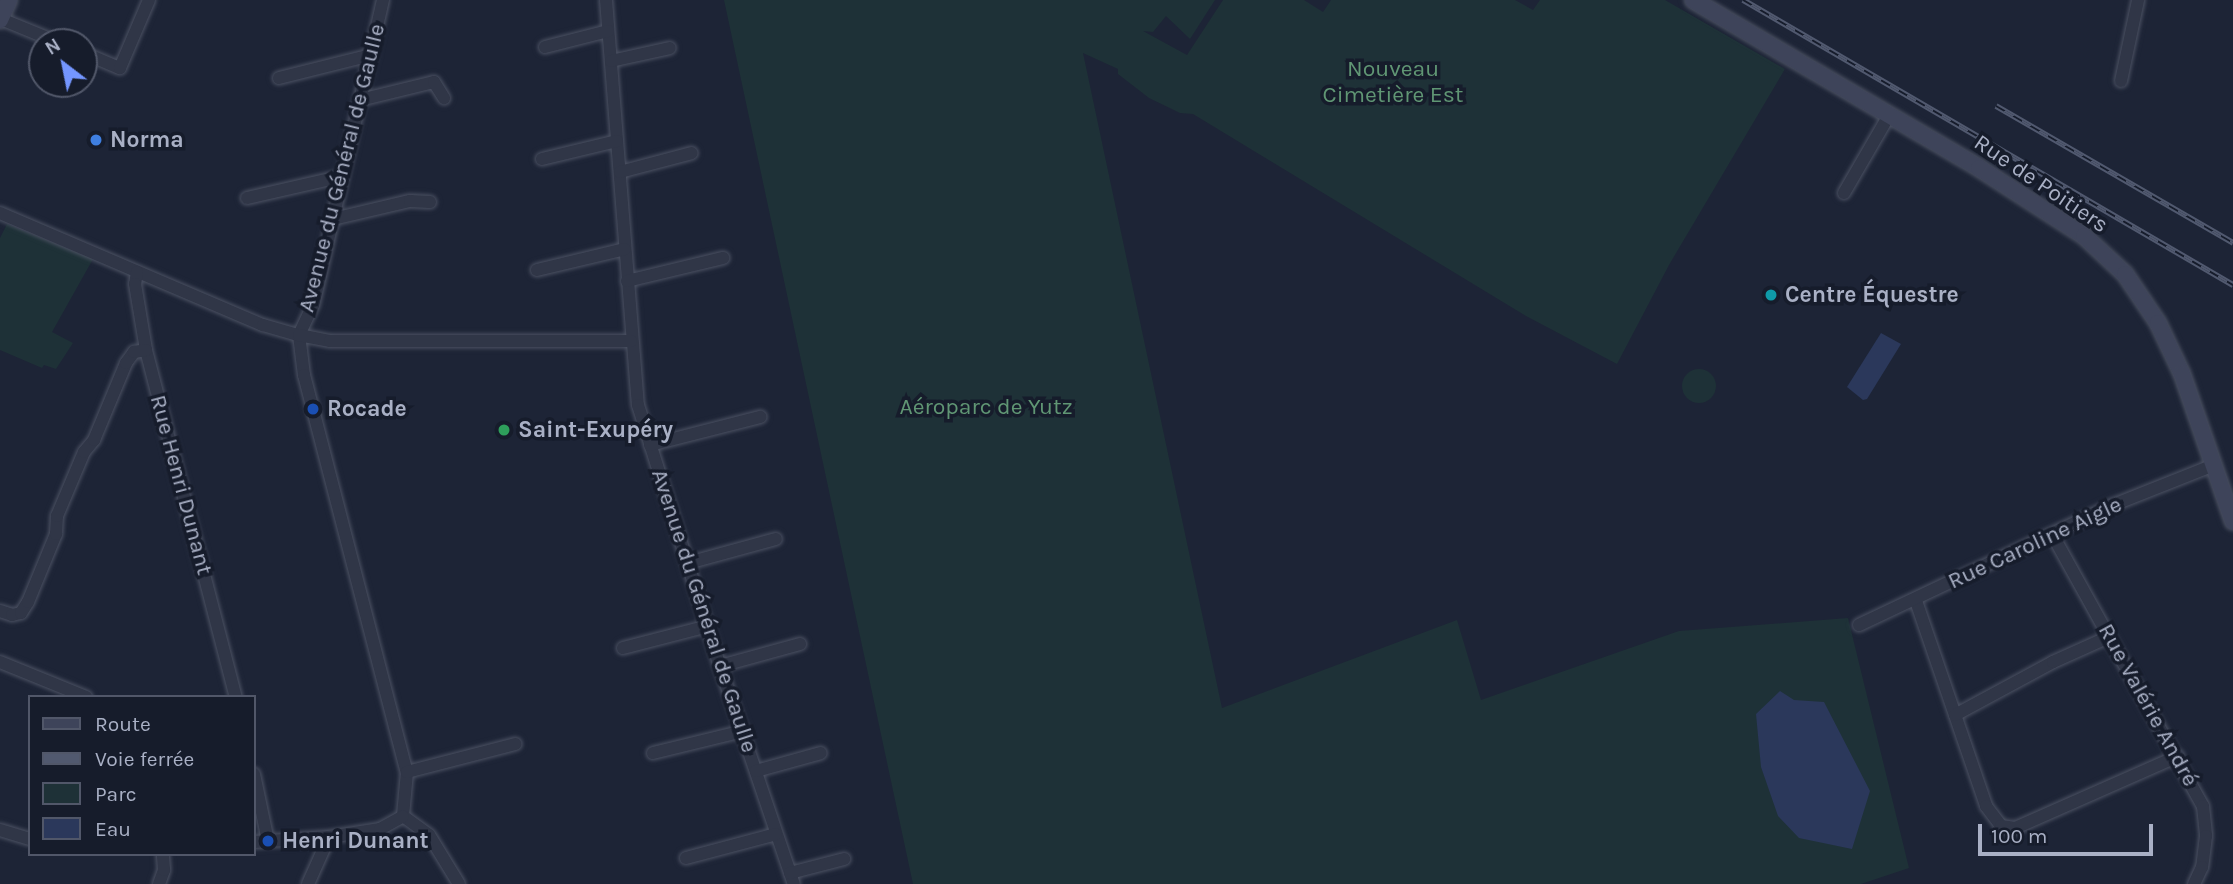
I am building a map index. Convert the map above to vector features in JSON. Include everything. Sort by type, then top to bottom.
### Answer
[{"type":"street","points":[[9,0],[0,20],[28,31]]},
{"type":"street","points":[[98,59],[120,68],[149,0]]},
{"type":"street","name":"Avenue du Général de Gaulle","points":[[383,0],[313,305],[299,335],[304,375],[407,772],[403,816]]},
{"type":"street","name":"Avenue du Général de Gaulle","points":[[606,0],[638,405],[720,666],[792,879]]},
{"type":"street","name":"Rue de Poitiers","points":[[1693,0],[1888,117],[1979,167],[2084,236],[2125,274],[2158,323],[2182,374],[2233,521]]},
{"type":"street","points":[[2121,81],[2138,0]]},
{"type":"street","points":[[545,47],[608,31]]},
{"type":"street","points":[[611,61],[670,48]]},
{"type":"street","points":[[279,78],[371,55]]},
{"type":"street","points":[[360,100],[434,82],[444,98]]},
{"type":"street","points":[[1844,193],[1888,117]]},
{"type":"street","points":[[542,159],[617,141]]},
{"type":"street","points":[[620,172],[692,153]]},
{"type":"street","points":[[247,198],[343,176]]},
{"type":"street","points":[[333,219],[410,201],[430,202]]},
{"type":"street","points":[[0,213],[137,272]]},
{"type":"street","points":[[537,270],[625,249]]},
{"type":"street","points":[[627,281],[723,258]]},
{"type":"street","name":"Avenue du Général de Gaulle","points":[[137,272],[263,325],[299,335]]},
{"type":"street","name":"Rue Henri Dunant","points":[[137,272],[135,284],[146,350],[235,695]]},
{"type":"street","points":[[299,335],[330,341],[631,341]]},
{"type":"street","points":[[0,611],[12,615],[21,613],[28,603],[56,534],[57,516],[84,452],[94,440],[126,363],[134,352],[146,350]]},
{"type":"street","points":[[650,446],[760,417]]},
{"type":"street","name":"Rue Caroline Aigle","points":[[1859,625],[1916,601],[2113,505],[2214,465]]},
{"type":"street","name":"Rue Valérie André","points":[[2052,534],[2178,756],[2203,806],[2207,823],[2202,867],[2194,884]]},
{"type":"street","points":[[688,563],[776,539]]},
{"type":"street","points":[[1916,601],[1986,806],[2001,826],[2015,828],[2178,756]]},
{"type":"street","points":[[624,648],[708,626]]},
{"type":"street","points":[[1955,715],[2053,662],[2109,637]]},
{"type":"street","points":[[720,666],[800,645]]},
{"type":"street","points":[[0,662],[81,695]]},
{"type":"street","points":[[653,753],[743,731]]},
{"type":"street","points":[[407,772],[515,744]]},
{"type":"street","points":[[756,771],[821,753]]},
{"type":"street","points":[[256,784],[268,841]]},
{"type":"street","points":[[256,842],[329,837],[380,829],[403,816],[429,835],[459,884]]},
{"type":"street","points":[[0,830],[28,838]]},
{"type":"street","points":[[686,858],[776,834]]},
{"type":"street","points":[[308,884],[329,837]]},
{"type":"street","points":[[159,884],[164,870],[163,856]]},
{"type":"street","points":[[792,879],[844,859]]},
{"type":"green space","name":"Aéroparc de Yutz","points":[[724,0],[1215,0],[1190,39],[1166,16],[1153,32],[1143,31],[1187,55],[1223,0],[1304,0],[1323,12],[1331,0],[1515,0],[1533,10],[1540,0],[1665,0],[1785,69],[1669,265],[1617,364],[1526,316],[1193,114],[1180,113],[1149,98],[1118,74],[1118,69],[1083,53],[1222,708],[1457,620],[1481,700],[1679,631],[1848,618],[1909,868],[1861,884],[913,884]]},
{"type":"green space","points":[[7,224],[93,259],[52,332],[73,343],[56,369],[44,365],[42,368],[0,350],[0,238]]},
{"type":"green space","points":[[1699,369],[1711,374],[1716,386],[1711,398],[1699,403],[1687,398],[1682,386],[1687,374]]},
{"type":"water","points":[[1881,333],[1901,344],[1867,399],[1863,400],[1847,387]]},
{"type":"water","points":[[1780,691],[1794,700],[1824,702],[1870,791],[1852,849],[1799,838],[1778,816],[1761,767],[1756,714]]},
{"type":"railway","points":[[1743,0],[2233,285]]},
{"type":"railway","points":[[1996,106],[2233,243]]},
{"type":"place","name":"Norma","points":[[96,140]]},
{"type":"place","name":"Centre Équestre","points":[[1771,295]]},
{"type":"place","name":"Rocade","points":[[313,409]]},
{"type":"place","name":"Saint-Exupéry","points":[[504,430]]},
{"type":"place","name":"Henri Dunant","points":[[268,841]]},
{"type":"park label","name":"Nouveau Cimetière Est","points":[[1393,82]]}]
